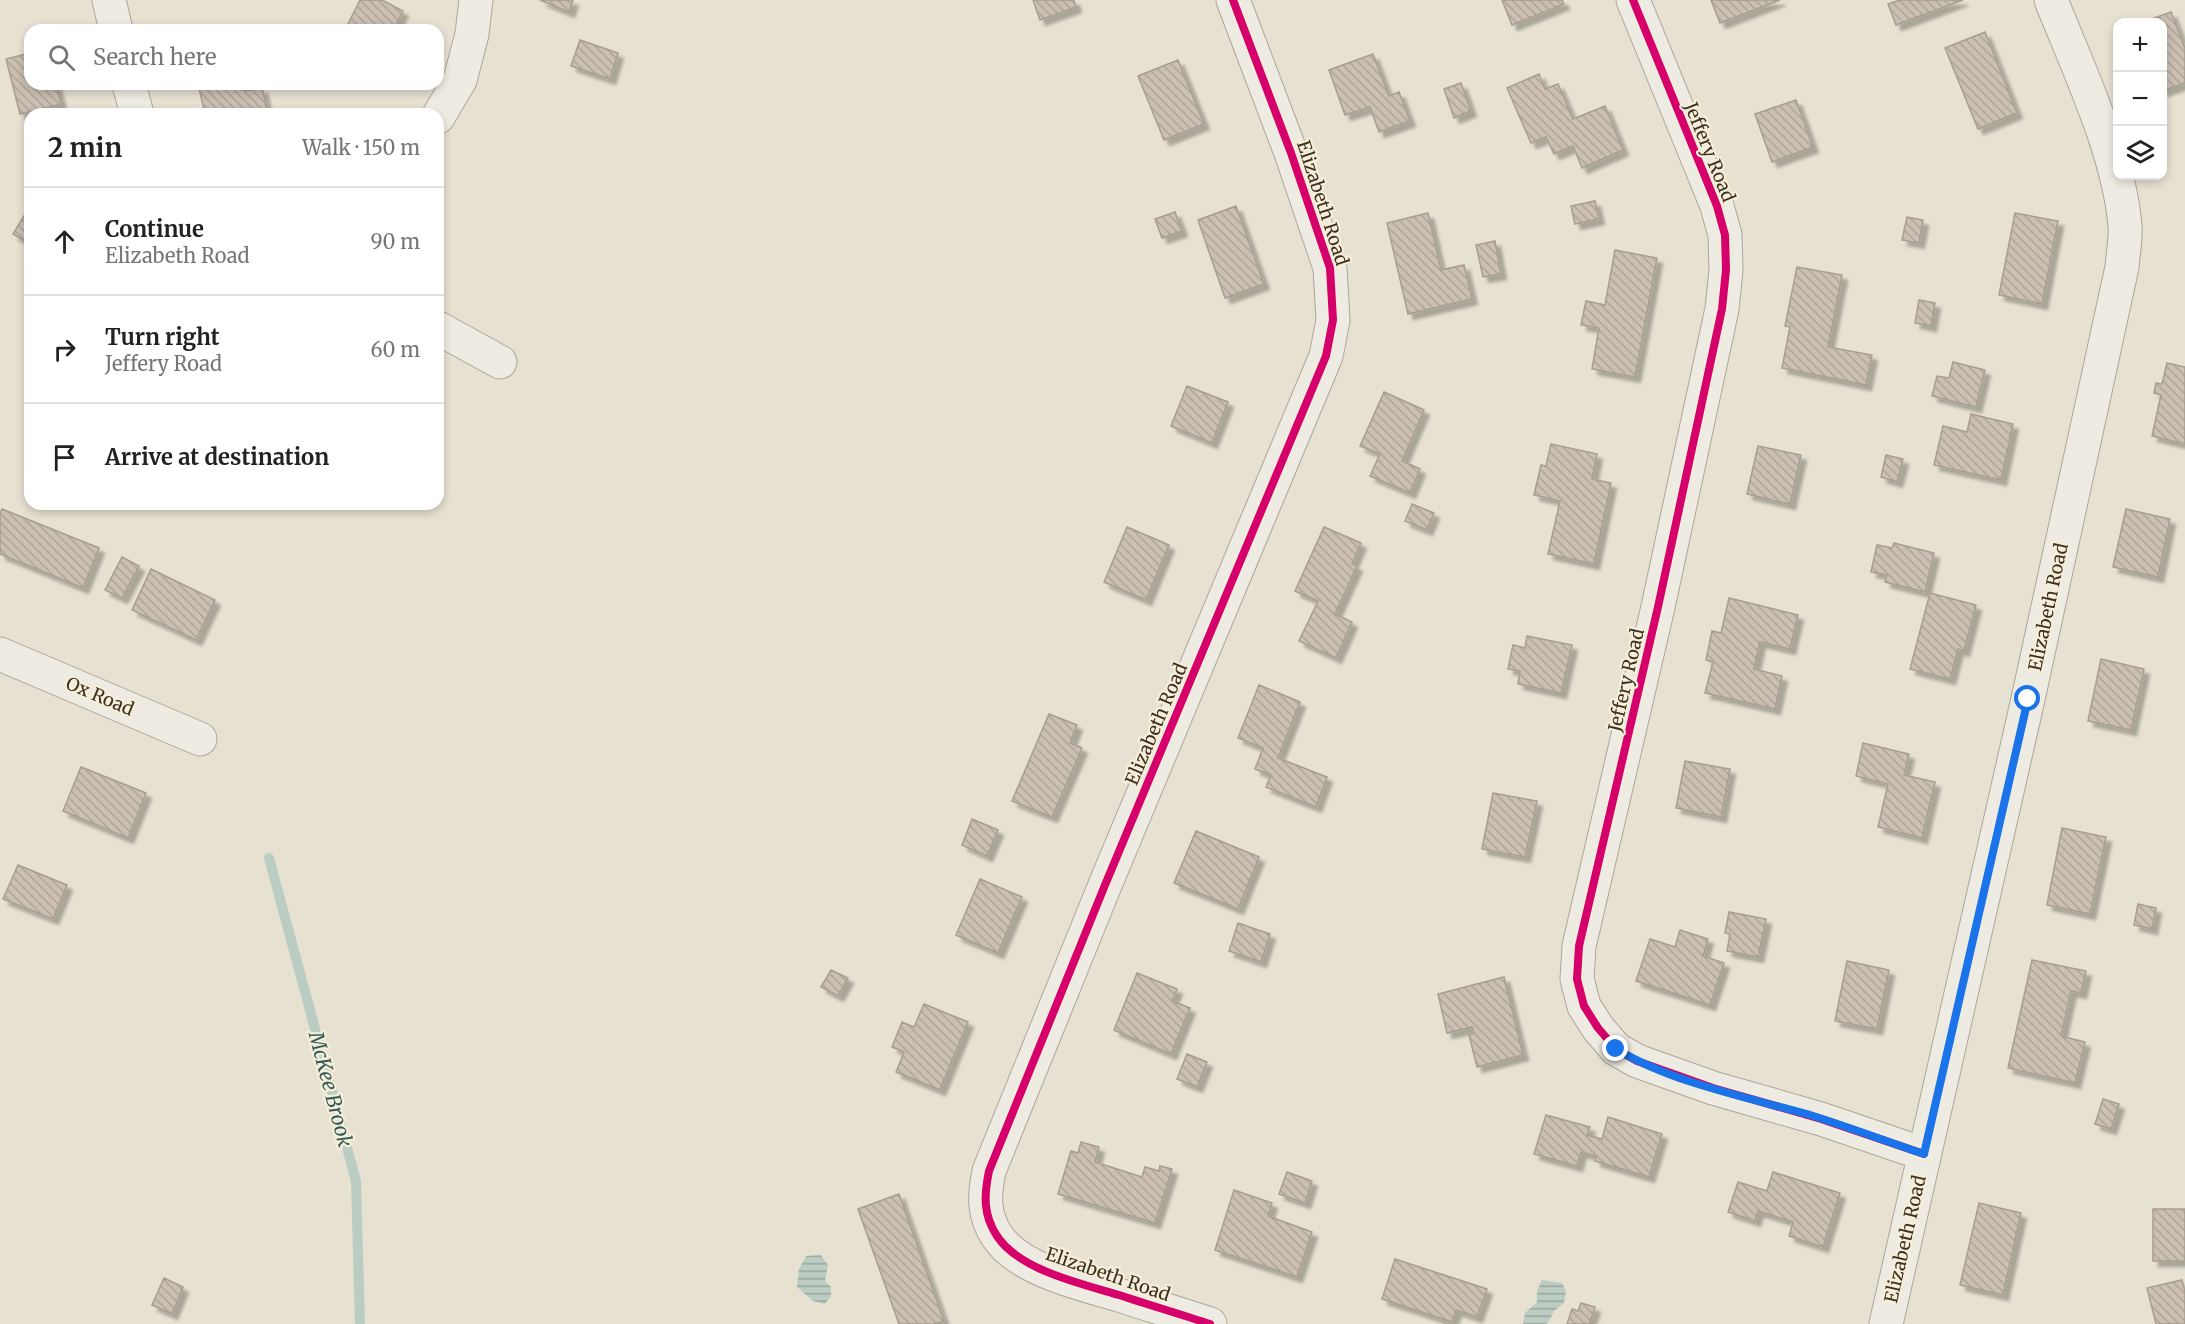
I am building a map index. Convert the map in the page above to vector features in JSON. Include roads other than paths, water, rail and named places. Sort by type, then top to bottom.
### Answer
[{"type":"street","points":[[109,0],[115,24]]},
{"type":"street","points":[[443,108],[460,80],[472,34],[476,0]]},
{"type":"street","name":"Elizabeth Road","points":[[1210,1324],[1048,1273],[1020,1258],[998,1238],[988,1216],[984,1193],[989,1171],[1105,885],[1326,356],[1334,320],[1330,268],[1292,153],[1233,0]]},
{"type":"street","name":"Jeffery Road","points":[[1633,0],[1717,206],[1725,235],[1726,270],[1722,309],[1661,596],[1579,946],[1577,979],[1584,1006],[1598,1028],[1616,1049],[1637,1061],[1713,1088],[1821,1119],[1924,1154]]},
{"type":"street","name":"Elizabeth Road","points":[[1886,1324],[2028,699],[2122,267],[2126,227],[2118,179],[2051,0]]},
{"type":"street","points":[[131,90],[135,108]]},
{"type":"street","points":[[444,331],[500,362]]},
{"type":"street","name":"Ox Road","points":[[0,654],[200,739]]},
{"type":"waterway","name":"McKee Brook","points":[[269,858],[356,1181],[360,1324]]}]
